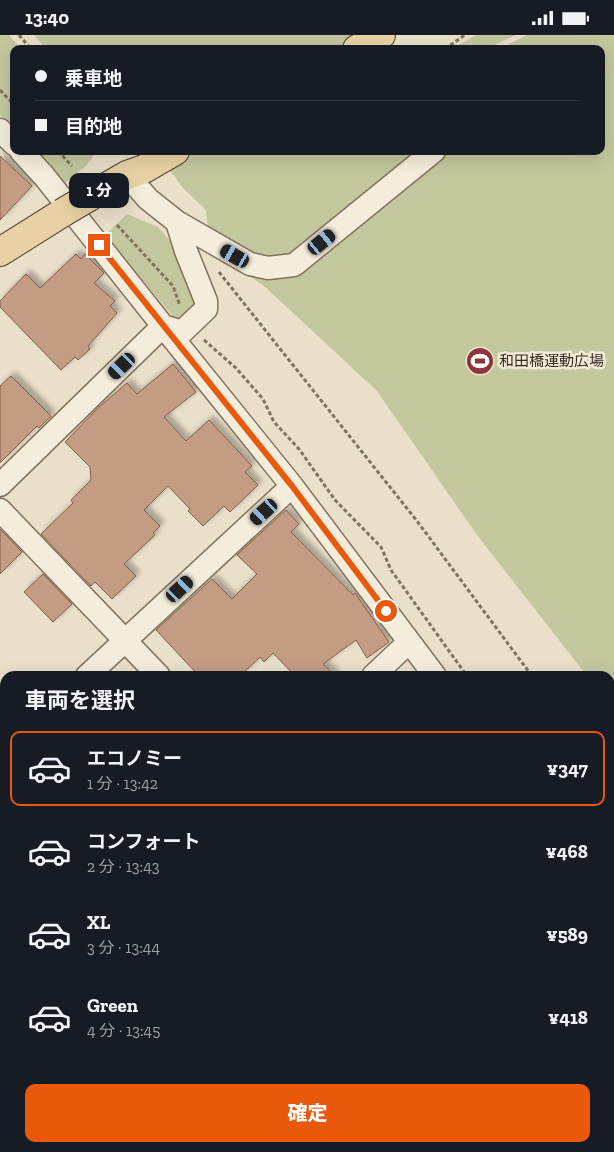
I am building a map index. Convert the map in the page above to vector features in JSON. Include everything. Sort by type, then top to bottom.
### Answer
[{"type":"main road","points":[[364,45],[382,35]]},
{"type":"main road","points":[[0,252],[89,197],[167,155]]},
{"type":"street","points":[[0,130],[10,140]]},
{"type":"street","points":[[25,155],[44,176],[162,326],[292,486],[431,671]]},
{"type":"street","points":[[135,172],[148,199],[177,222],[250,264],[268,268],[294,265],[429,155]]},
{"type":"street","points":[[162,326],[182,332],[206,309],[206,301],[186,251],[177,222]]},
{"type":"street","points":[[0,485],[162,326]]},
{"type":"street","points":[[92,671],[292,486]]},
{"type":"street","points":[[0,510],[154,671]]},
{"type":"street","points":[[378,671],[409,642]]},
{"type":"path","points":[[19,35],[28,45]]},
{"type":"path","points":[[451,45],[465,35]]},
{"type":"path","points":[[0,90],[10,101]]},
{"type":"path","points":[[62,155],[72,166]]},
{"type":"path","points":[[117,225],[174,286],[179,304],[190,325],[211,347],[236,368],[264,399],[274,423],[299,449],[335,500],[380,547],[391,571],[463,671]]},
{"type":"path","points":[[213,265],[417,521],[528,671]]},
{"type":"green space","points":[[0,35],[9,35],[18,45],[10,45],[10,125],[0,115]]},
{"type":"green space","points":[[34,35],[382,35],[391,45],[43,45]]},
{"type":"green space","points":[[476,35],[516,35],[495,45],[459,45]]},
{"type":"green space","name":"和田橋運動広場","points":[[527,35],[614,35],[614,671],[583,671],[477,535],[377,391],[263,285],[210,249],[206,210],[183,188],[158,155],[605,155],[605,45],[508,45]]},
{"type":"green space","points":[[38,155],[94,155],[86,166],[63,185]]},
{"type":"green space","points":[[127,214],[158,227],[179,251],[203,305],[180,325],[105,235]]},
{"type":"building","points":[[0,156],[32,186],[0,220]]},
{"type":"building","points":[[76,254],[81,259],[85,254],[104,273],[94,283],[115,301],[110,306],[117,313],[88,346],[90,349],[78,360],[75,357],[61,370],[0,307],[0,301],[26,274],[40,288]]},
{"type":"building","points":[[173,364],[196,392],[164,417],[186,441],[209,420],[252,466],[245,472],[258,485],[230,512],[224,506],[203,526],[168,486],[144,510],[160,526],[153,533],[155,535],[124,564],[136,576],[112,599],[95,582],[91,586],[41,534],[73,503],[71,500],[91,480],[90,467],[65,442],[99,407],[127,383],[137,394]]},
{"type":"building","points":[[11,376],[51,416],[39,428],[37,426],[0,463],[0,386]]},
{"type":"building","points":[[286,510],[299,524],[291,532],[353,595],[355,593],[389,642],[367,658],[356,640],[323,664],[331,671],[290,671],[273,653],[264,662],[260,657],[245,671],[194,671],[156,630],[212,579],[232,599],[257,574],[237,555]]},
{"type":"building","points":[[0,529],[22,552],[0,574]]},
{"type":"building","points":[[43,574],[72,604],[53,622],[24,592]]},
{"type":"place","name":"和田橋運動広場","points":[[480,361]]},
{"type":"route","points":[[99,245],[292,486],[386,611]]}]
